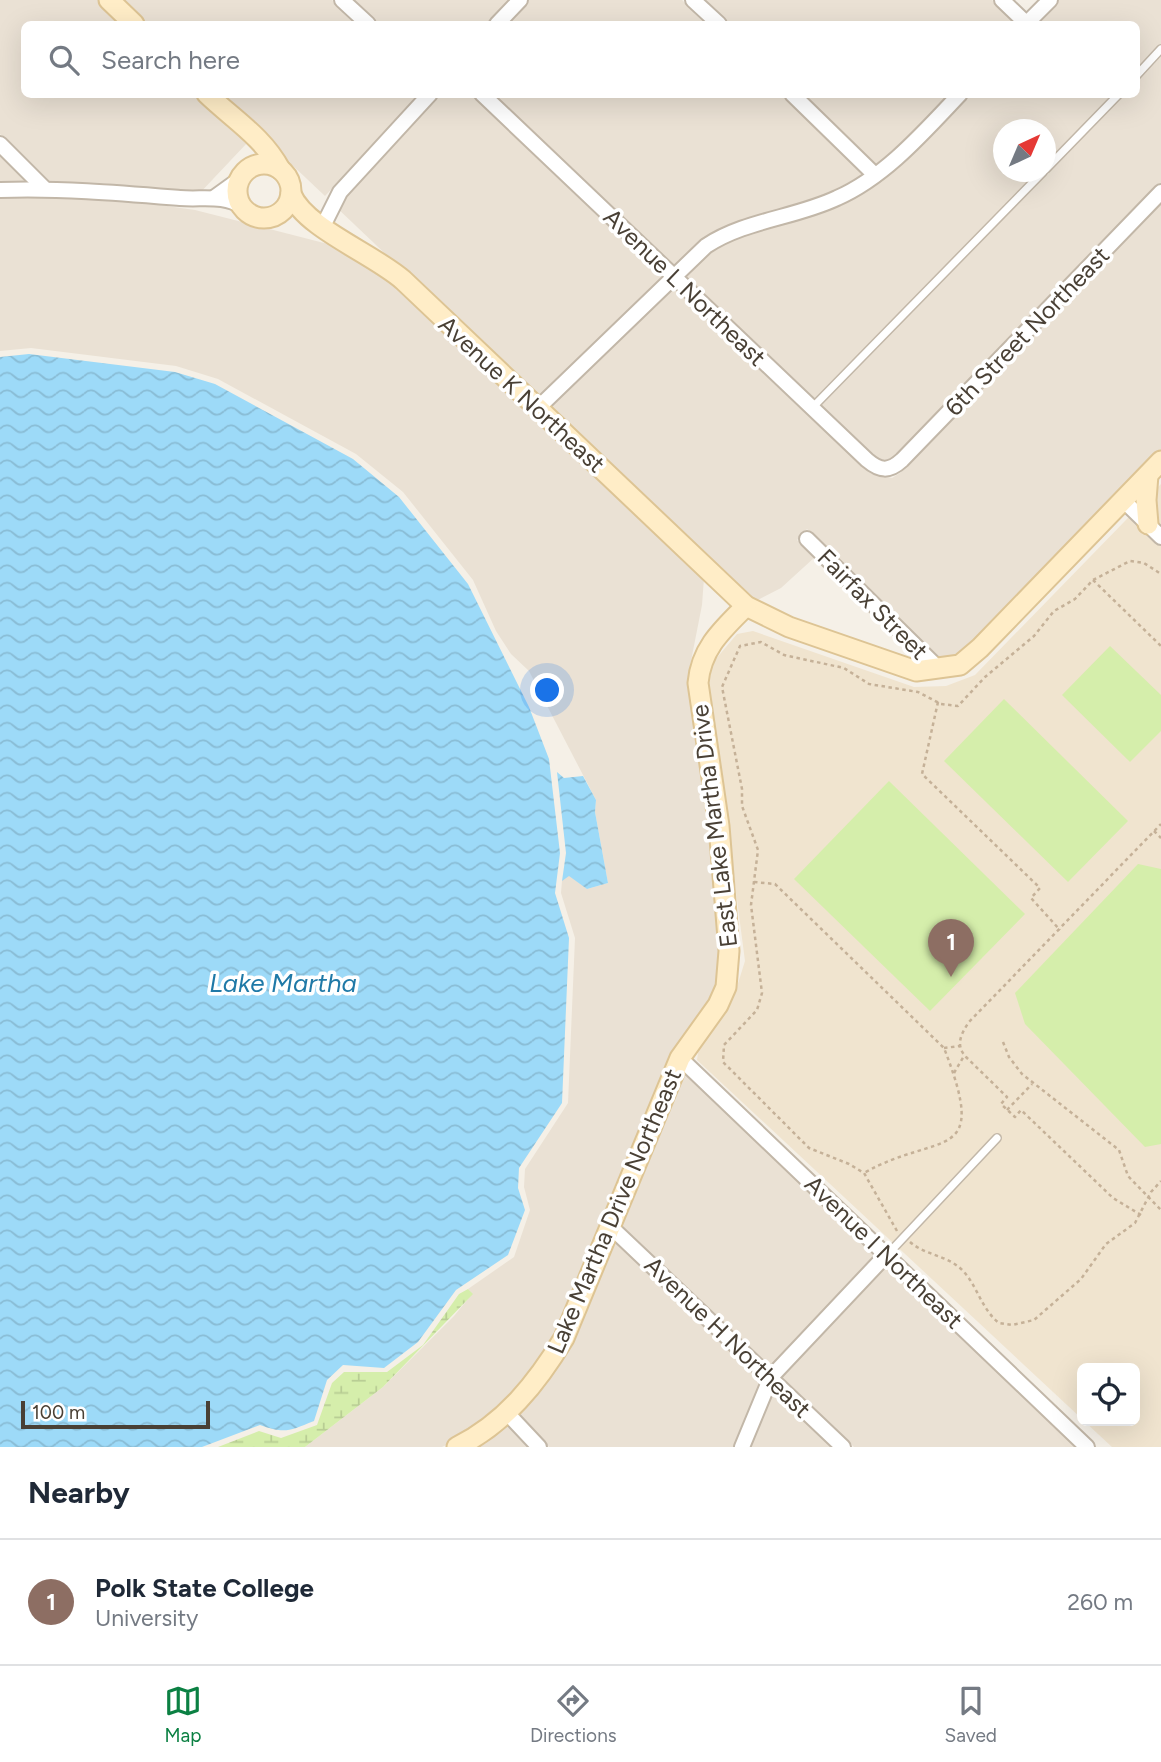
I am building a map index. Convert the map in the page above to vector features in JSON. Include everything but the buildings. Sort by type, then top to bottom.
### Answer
[{"type":"street","points":[[109,0],[131,21]]},
{"type":"street","points":[[342,0],[365,21]]},
{"type":"street","points":[[500,21],[520,0]]},
{"type":"street","points":[[693,0],[716,21]]},
{"type":"street","points":[[1002,0],[1024,21]]},
{"type":"street","points":[[1030,21],[1050,0]]},
{"type":"street","points":[[0,190],[101,190],[195,200],[215,197],[243,207],[254,216],[268,217],[281,212],[291,194],[289,180],[261,141],[211,98]]},
{"type":"street","points":[[322,228],[340,192],[426,98]]},
{"type":"street","name":"Avenue L Northeast","points":[[486,98],[875,467],[893,468]]},
{"type":"street","points":[[796,98],[876,175]]},
{"type":"street","points":[[538,408],[672,277],[715,240],[840,197],[876,175],[956,98]]},
{"type":"street","points":[[243,207],[237,195],[249,151],[244,129]]},
{"type":"street","points":[[0,144],[45,188]]},
{"type":"street","points":[[215,197],[244,174],[267,164],[280,169]]},
{"type":"street","name":"6th Street Northeast","points":[[893,468],[1161,192]]},
{"type":"street","name":"Avenue K Northeast","points":[[291,194],[300,210],[322,228],[391,270],[746,606],[777,622],[916,671],[940,670]]},
{"type":"street","name":"Avenue K Northeast","points":[[268,217],[304,227],[322,228]]},
{"type":"street","points":[[940,670],[960,665],[981,648],[1155,468]]},
{"type":"street","points":[[1155,468],[1146,500],[1155,531]]},
{"type":"street","points":[[1124,500],[1155,531]]},
{"type":"street","name":"Fairfax Street","points":[[807,539],[940,670]]},
{"type":"street","name":"East Lake Martha Drive","points":[[680,1058],[722,998],[729,970],[719,826],[699,703],[700,663],[712,641],[746,606]]},
{"type":"street","name":"Lake Martha Drive Northeast","points":[[457,1447],[508,1414],[544,1372],[565,1338],[680,1058]]},
{"type":"street","name":"Avenue I Northeast","points":[[680,1058],[1087,1447]]},
{"type":"street","name":"Avenue H Northeast","points":[[612,1228],[844,1447]]},
{"type":"street","points":[[742,1447],[771,1377],[887,1254]]},
{"type":"street","points":[[508,1414],[539,1447]]},
{"type":"lane","points":[[1140,72],[1161,49]]},
{"type":"lane","points":[[1056,158],[1115,98]]},
{"type":"lane","points":[[812,409],[1032,182]]},
{"type":"lane","points":[[887,1254],[997,1138]]},
{"type":"path","points":[[1093,580],[1161,646]]},
{"type":"path","points":[[938,702],[922,774],[1040,888],[1031,898],[1060,930]]},
{"type":"path","points":[[1141,1215],[1113,1198],[1021,1110],[1015,1117],[1007,1110],[1001,1104],[1007,1097],[964,1056],[959,1040],[970,1022],[1161,824]]},
{"type":"path","points":[[1154,831],[1161,838]]},
{"type":"path","points":[[758,850],[751,905],[762,993],[757,1010],[724,1045],[723,1062],[809,1148],[849,1164],[864,1174],[874,1187],[887,1218],[904,1237],[926,1254],[961,1269],[991,1317],[999,1323],[1012,1325],[1034,1320],[1081,1279],[1100,1251],[1128,1230],[1141,1215],[1161,1181]]},
{"type":"path","points":[[754,882],[775,884],[944,1048],[954,1073],[963,1104],[959,1129],[950,1139],[933,1148],[864,1174]]},
{"type":"path","points":[[1003,1042],[1009,1057],[1033,1083],[1119,1150],[1128,1176],[1161,1210]]},
{"type":"path","points":[[944,1048],[960,1046]]},
{"type":"path","points":[[954,1073],[964,1056]]},
{"type":"path","points":[[1007,1110],[1033,1083]]},
{"type":"shaded area","points":[[0,0],[98,0],[121,21],[21,21],[21,98],[199,98],[247,143],[197,196],[103,183],[48,182],[0,134]]},
{"type":"shaded area","points":[[119,0],[332,0],[354,21],[142,21]]},
{"type":"shaded area","points":[[353,0],[511,0],[491,21],[376,21]]},
{"type":"shaded area","points":[[528,0],[682,0],[705,21],[509,21]]},
{"type":"shaded area","points":[[704,0],[992,0],[1014,21],[726,21]]},
{"type":"shaded area","points":[[1059,0],[1161,0],[1161,183],[890,461],[879,461],[682,276],[710,251],[736,237],[843,203],[874,184],[915,149],[966,98],[1140,98],[1140,21],[1039,21]]},
{"type":"shaded area","points":[[221,98],[418,98],[325,196]]},
{"type":"shaded area","points":[[436,98],[474,98],[662,278],[538,399],[335,206]]},
{"type":"shaded area","points":[[496,98],[785,98],[864,174],[818,199],[712,234],[673,267]]},
{"type":"shaded area","points":[[806,98],[948,98],[877,165]]},
{"type":"shaded area","points":[[0,154],[9,162],[28,182],[0,183]]},
{"type":"shaded area","points":[[41,195],[44,198],[118,199],[195,210],[359,252],[704,578],[702,605],[690,666],[721,930],[720,985],[558,1336],[503,1409],[469,1434],[442,1447],[305,1447],[383,1387],[454,1316],[472,1294],[468,1289],[514,1257],[530,1210],[524,1187],[525,1169],[568,1103],[575,938],[561,893],[562,881],[569,875],[587,889],[608,883],[595,812],[596,800],[529,671],[511,654],[496,631],[473,580],[403,492],[356,454],[218,379],[176,366],[31,348],[0,351],[0,197]]},
{"type":"shaded area","points":[[1161,202],[1161,452],[958,659],[943,662],[807,529],[797,540],[815,557],[781,588],[754,602],[548,408],[672,287],[861,466],[872,474],[892,478],[900,473]]},
{"type":"shaded area","points":[[1161,484],[1161,1447],[1112,1447],[1089,1426],[1140,1426],[1140,1363],[1077,1363],[1077,1414],[697,1060],[699,1046],[735,993],[745,961],[708,678],[715,660],[737,634],[753,631],[914,687],[946,686],[975,675]]},
{"type":"shaded area","points":[[682,1070],[877,1255],[771,1367],[620,1225]]},
{"type":"shaded area","points":[[614,1239],[763,1380],[735,1447],[549,1447],[517,1413]]},
{"type":"shaded area","points":[[887,1264],[1077,1447],[854,1447],[781,1377]]},
{"type":"shaded area","points":[[773,1390],[833,1447],[749,1447]]},
{"type":"shaded area","points":[[506,1423],[529,1447],[472,1447]]},
{"type":"green space","points":[[1110,646],[1161,695],[1161,731],[1130,762],[1062,695]]},
{"type":"green space","points":[[1004,699],[1128,821],[1068,882],[944,761]]},
{"type":"green space","points":[[889,781],[1025,914],[930,1011],[794,879]]},
{"type":"green space","points":[[1138,864],[1161,869],[1161,1144],[1145,1147],[1025,1024],[1015,993]]},
{"type":"green space","points":[[468,1289],[473,1294],[383,1387],[305,1447],[218,1447],[259,1431],[281,1438],[317,1425],[332,1383],[344,1372],[387,1372],[423,1345],[459,1294]]},
{"type":"water","name":"Lake Martha","points":[[29,354],[175,372],[215,384],[353,459],[399,497],[468,584],[529,707],[549,759],[560,853],[555,893],[569,938],[562,1103],[519,1168],[518,1188],[525,1210],[508,1255],[456,1290],[418,1342],[384,1368],[343,1365],[327,1380],[314,1421],[293,1429],[275,1430],[260,1425],[202,1447],[0,1447],[0,357]]},
{"type":"water","points":[[557,772],[564,778],[583,776],[596,800],[595,812],[608,883],[587,889],[569,876],[562,881],[566,853]]},
{"type":"place","name":"Polk State College","points":[[951,977]]}]
